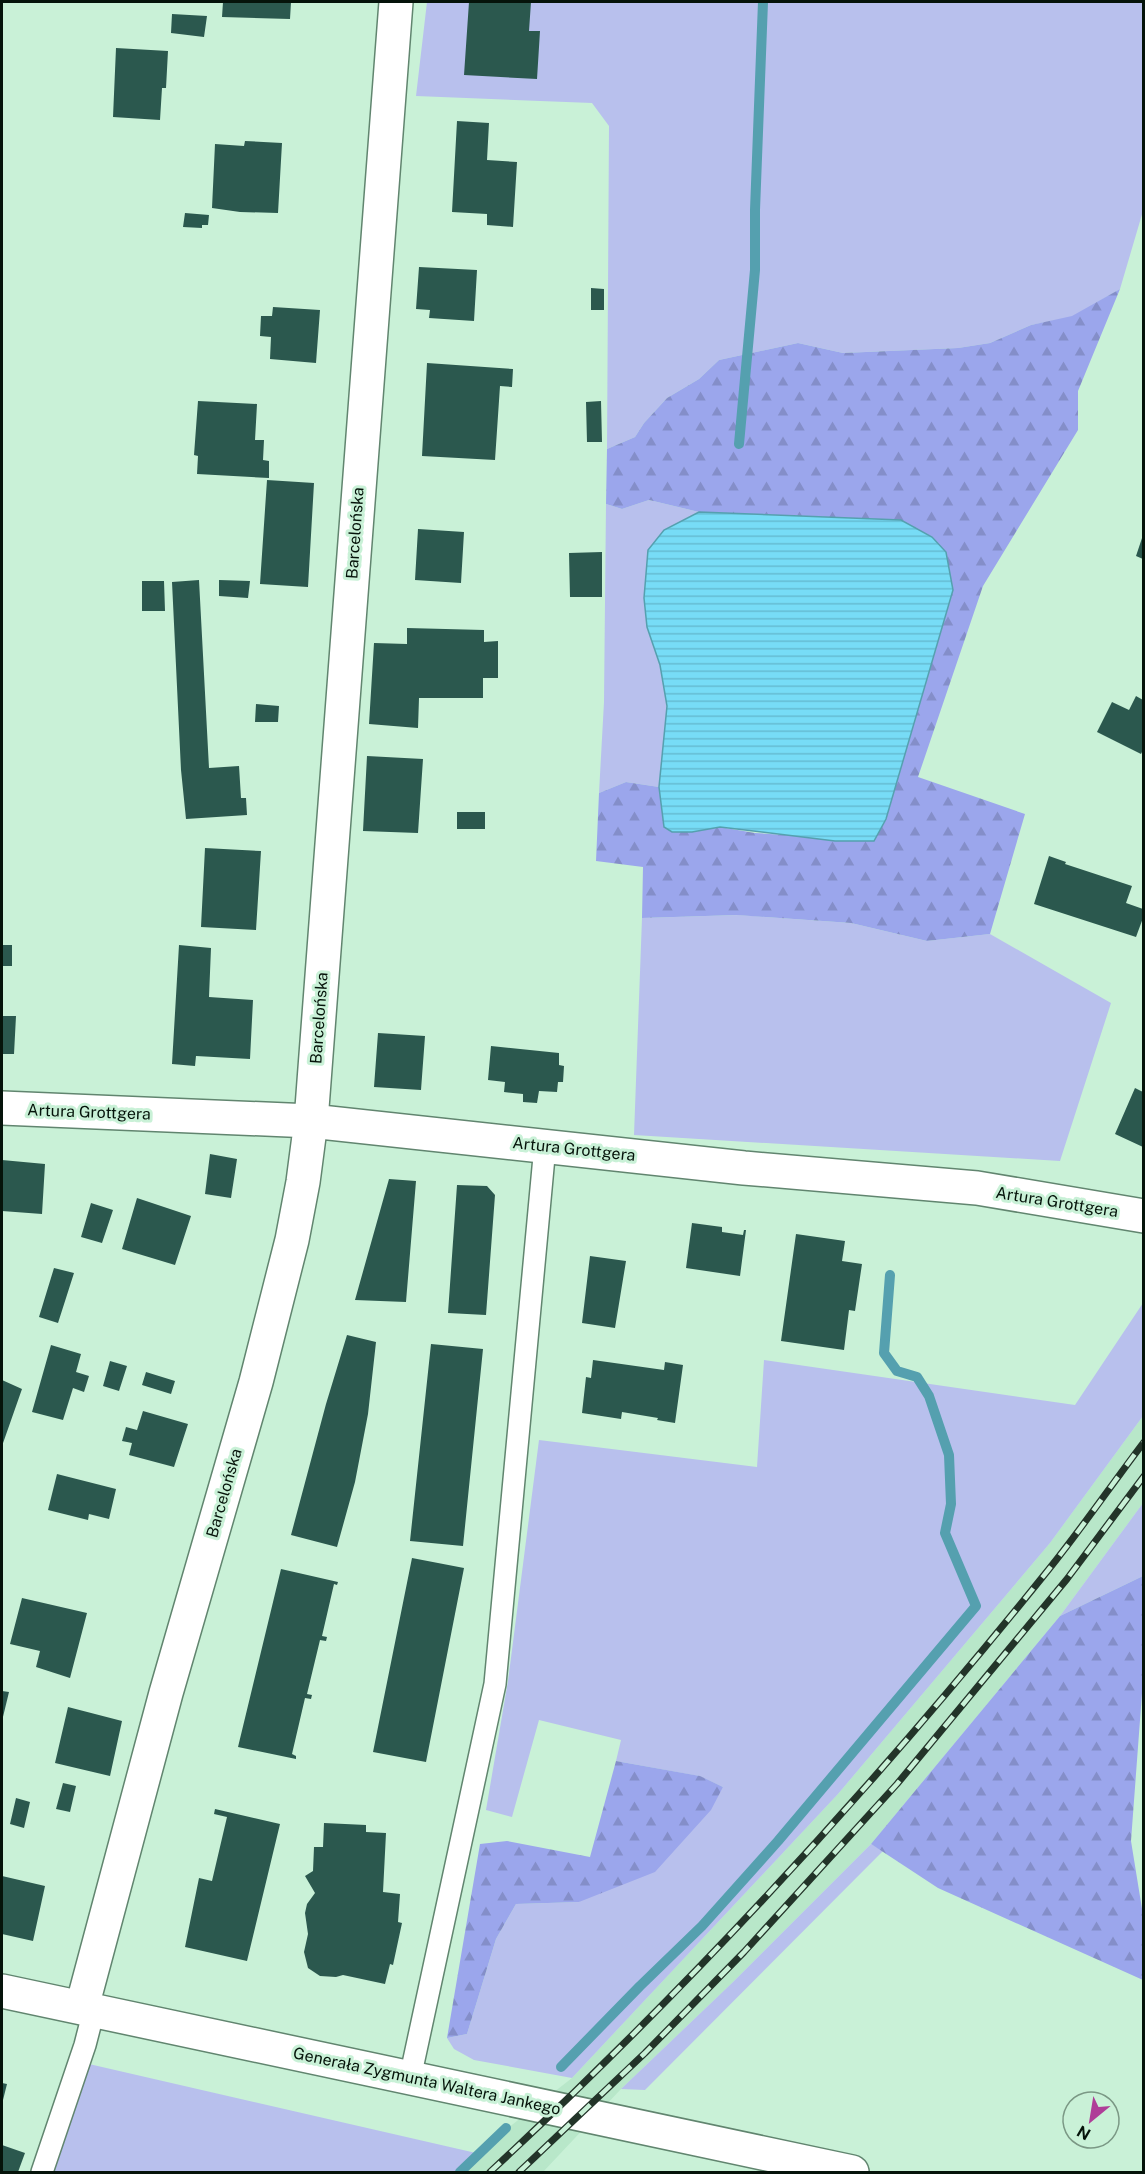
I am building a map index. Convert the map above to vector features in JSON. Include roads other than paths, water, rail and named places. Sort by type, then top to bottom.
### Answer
[{"type":"street","name":"Barcelońska","points":[[88,2009],[166,1694],[261,1360],[292,1240],[303,1182],[311,1121],[396,2]]},
{"type":"street","name":"Artura Grottgera","points":[[2,1108],[311,1121],[744,1168],[976,1188],[1143,1216]]},
{"type":"street","name":"Generała Zygmunta Waltera Jankego","points":[[2,1991],[852,2172]]},
{"type":"lane","points":[[410,2078],[495,1684],[545,1146]]},
{"type":"lane","points":[[42,2172],[82,2056],[88,2009]]},
{"type":"waterway","points":[[739,444],[755,270],[763,2]]},
{"type":"waterway","points":[[561,2067],[702,1926],[778,1841],[976,1606],[945,1533],[951,1504],[949,1455],[929,1396],[917,1377],[897,1371],[884,1353],[890,1275]]},
{"type":"waterway","points":[[460,2172],[506,2128]]},
{"type":"railway","points":[[490,2172],[565,2101],[710,1956],[850,1805],[984,1649],[1049,1569],[1144,1442]]},
{"type":"railway","points":[[519,2172],[645,2053],[744,1952],[897,1784],[1067,1579],[1144,1476]]}]
